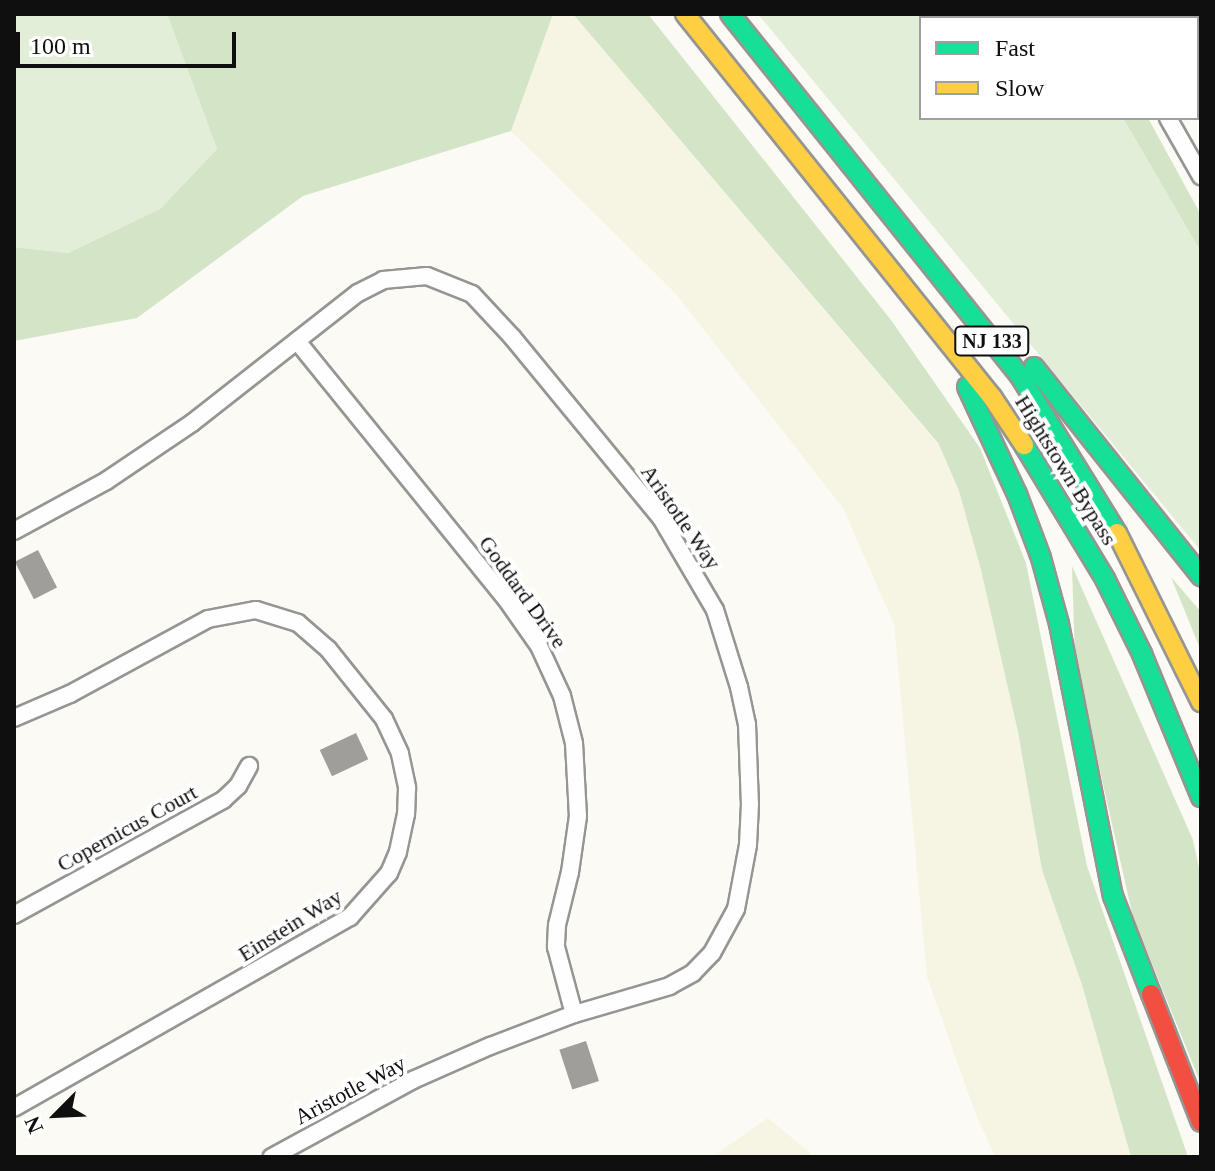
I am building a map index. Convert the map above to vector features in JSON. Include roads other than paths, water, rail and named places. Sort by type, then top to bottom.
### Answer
[{"type":"highway","name":"Hightstown Bypass","points":[[685,14],[992,397],[1064,506],[1142,654],[1201,797]]},
{"type":"highway","name":"Hightstown Bypass","points":[[730,14],[1048,416],[1135,563],[1201,702]]},
{"type":"highway","points":[[846,157],[1026,357],[1201,576]]},
{"type":"highway","points":[[895,276],[966,385],[1022,507],[1059,624],[1113,896],[1201,1122]]},
{"type":"street","points":[[1169,120],[1201,176]]},
{"type":"street","name":"Aristotle Way","points":[[14,531],[151,451],[224,400],[358,293],[383,280],[427,276],[472,294],[523,349],[661,518],[715,610],[739,687],[750,763],[748,845],[736,909],[725,935],[693,973],[670,986],[574,1014],[413,1080],[272,1157]]},
{"type":"street","name":"Goddard Drive","points":[[297,341],[506,599],[539,646],[557,682],[570,723],[579,778],[575,845],[557,925],[556,947],[574,1014]]},
{"type":"street","name":"Einstein Way","points":[[14,718],[70,694],[208,619],[256,610],[298,623],[328,649],[384,719],[400,754],[407,788],[406,814],[398,852],[389,873],[350,917],[14,1108]]},
{"type":"street","name":"Copernicus Court","points":[[14,915],[223,800],[238,786],[249,766]]}]
